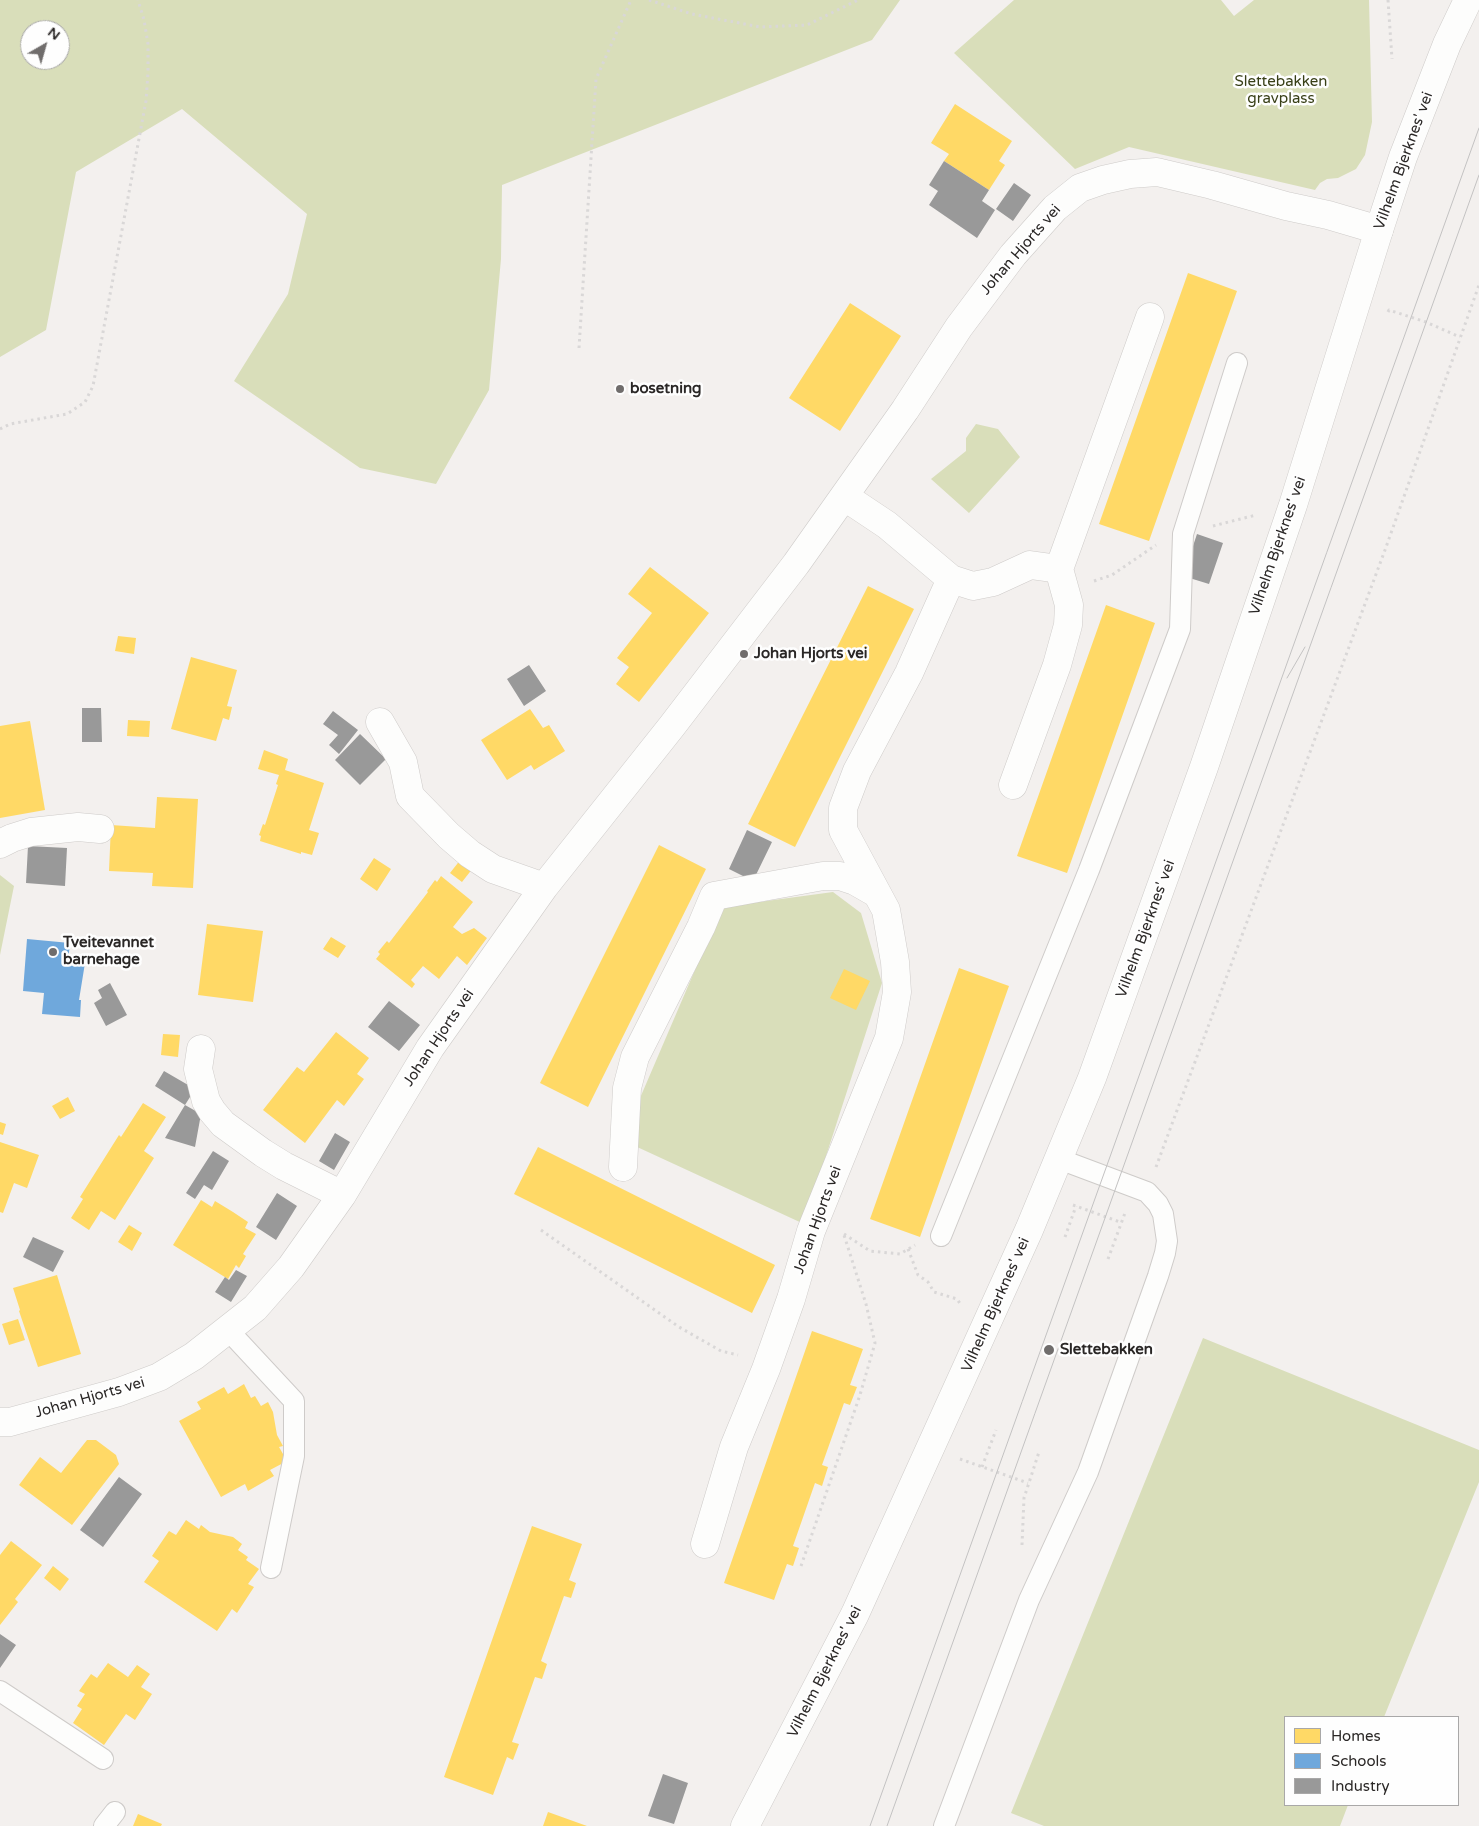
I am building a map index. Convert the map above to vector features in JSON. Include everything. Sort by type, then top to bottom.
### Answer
[{"type":"street","name":"Vilhelm Bjerknes' vei","points":[[745,1826],[859,1605],[996,1306],[1092,1078],[1204,767],[1293,505],[1378,230],[1403,157],[1447,44],[1468,0]]},
{"type":"street","name":"Johan Hjorts vei","points":[[0,1422],[10,1422],[119,1392],[159,1377],[194,1356],[255,1308],[291,1267],[342,1195],[430,1048],[544,887],[678,719],[796,564],[905,410],[959,327],[1013,255],[1055,208],[1080,188],[1103,180],[1130,174],[1157,172],[1212,184],[1378,230]]},
{"type":"street","points":[[1013,785],[1057,665],[1068,625],[1069,605],[1059,569],[1150,317]]},
{"type":"street","points":[[845,497],[887,525],[951,579],[973,586],[993,582],[1030,566],[1059,569]]},
{"type":"street","name":"Johan Hjorts vei","points":[[705,1544],[734,1447],[768,1364],[791,1299],[811,1231],[889,1038],[897,992],[895,962],[886,910],[844,830],[843,808],[857,771],[909,673],[951,579]]},
{"type":"street","points":[[380,722],[403,762],[410,796],[470,854],[493,869],[544,887]]},
{"type":"street","points":[[0,844],[31,832],[78,827],[100,829]]},
{"type":"street","points":[[623,1167],[627,1088],[635,1057],[701,927],[714,896],[831,876],[840,876],[855,881],[876,893]]},
{"type":"street","points":[[201,1049],[198,1070],[206,1101],[223,1124],[277,1161],[342,1195]]},
{"type":"lane","points":[[941,1236],[1096,851],[1180,629],[1183,534],[1237,363]]},
{"type":"lane","points":[[944,1826],[1029,1600],[1088,1472],[1158,1276],[1167,1241],[1163,1214],[1158,1204],[1147,1192],[1059,1159]]},
{"type":"lane","points":[[228,1330],[294,1401],[294,1456],[271,1568]]},
{"type":"lane","points":[[0,1691],[103,1758]]},
{"type":"path","points":[[0,429],[10,424],[68,414],[85,402],[93,386],[146,101],[148,44],[138,0]]},
{"type":"path","points":[[579,348],[596,79],[631,0]]},
{"type":"path","points":[[649,0],[692,14],[760,27],[807,25],[858,0]]},
{"type":"path","points":[[1388,0],[1392,60]]},
{"type":"path","points":[[1108,1259],[1120,1222],[1126,1211],[1135,1207],[1147,1192],[1381,560],[1479,284]]},
{"type":"path","points":[[1386,316],[1388,310],[1426,322],[1460,338]]},
{"type":"path","points":[[1071,1204],[1120,1222]]},
{"type":"path","points":[[1065,1237],[1076,1206]]},
{"type":"path","points":[[818,1214],[843,1234],[870,1251],[900,1254],[920,1242],[941,1236]]},
{"type":"path","points":[[541,1230],[679,1327],[721,1351],[768,1364]]},
{"type":"path","points":[[801,1566],[860,1395],[875,1343],[866,1304],[843,1234]]},
{"type":"path","points":[[908,1249],[918,1274],[928,1282],[934,1292],[957,1298],[961,1303],[961,1308]]},
{"type":"path","points":[[982,1467],[996,1430]]},
{"type":"path","points":[[1022,1547],[1023,1505],[1028,1483],[1039,1452]]},
{"type":"path","points":[[962,1460],[1028,1483]]},
{"type":"green space","points":[[0,0],[900,0],[872,40],[502,185],[501,259],[489,390],[436,484],[360,468],[234,381],[288,294],[307,214],[182,109],[76,172],[46,330],[0,357]]},
{"type":"green space","name":"Slettebakken gravplass","points":[[1014,0],[1221,0],[1234,16],[1254,0],[1369,0],[1372,122],[1365,155],[1356,169],[1338,178],[1327,179],[1320,183],[1315,190],[1129,147],[1075,169],[954,53]]},
{"type":"green space","points":[[976,424],[998,429],[1020,457],[969,513],[931,479],[966,451],[966,438]]},
{"type":"green space","points":[[0,875],[14,886],[0,955]]},
{"type":"green space","points":[[833,892],[861,913],[882,983],[804,1224],[622,1140],[722,907]]},
{"type":"green space","points":[[1203,1338],[1479,1450],[1479,1482],[1384,1716],[1284,1716],[1284,1806],[1348,1806],[1340,1826],[1044,1826],[1011,1813]]},
{"type":"building: Homes","points":[[955,104],[1012,141],[999,161],[1005,165],[989,190],[944,161],[949,154],[931,143]]},
{"type":"building: Homes","points":[[1188,273],[1237,291],[1149,541],[1099,524]]},
{"type":"building: Homes","points":[[850,303],[901,336],[840,431],[789,398]]},
{"type":"building: Homes","points":[[650,567],[709,613],[639,702],[616,684],[629,667],[617,658],[652,613],[628,594]]},
{"type":"building: Homes","points":[[868,586],[914,609],[795,847],[748,824]]},
{"type":"building: Homes","points":[[1106,605],[1155,623],[1067,873],[1017,856]]},
{"type":"building: Homes","points":[[118,636],[136,638],[134,654],[115,651]]},
{"type":"building: Homes","points":[[191,657],[237,670],[227,706],[232,707],[229,720],[223,718],[216,741],[171,729]]},
{"type":"building: Homes","points":[[530,709],[543,728],[549,725],[565,751],[534,770],[531,765],[507,780],[481,740]]},
{"type":"building: Homes","points":[[128,720],[150,721],[149,737],[127,736]]},
{"type":"building: Homes","points":[[30,721],[45,810],[0,818],[0,726]]},
{"type":"building: Homes","points":[[264,750],[288,759],[285,770],[324,783],[309,830],[319,833],[312,855],[301,852],[301,854],[260,841],[261,836],[259,835],[263,824],[265,825],[278,785],[276,784],[279,775],[258,769]]},
{"type":"building: Homes","points":[[157,797],[198,799],[193,888],[152,886],[153,873],[109,871],[111,825],[155,828]]},
{"type":"building: Homes","points":[[659,845],[706,869],[588,1107],[540,1083]]},
{"type":"building: Homes","points":[[374,858],[391,869],[377,891],[360,879]]},
{"type":"building: Homes","points":[[461,859],[473,868],[462,882],[450,873]]},
{"type":"building: Homes","points":[[441,876],[473,902],[453,927],[462,934],[474,928],[487,938],[467,965],[457,956],[439,979],[423,966],[411,980],[415,984],[412,988],[376,959],[380,954],[378,952],[387,941],[389,943],[435,880],[437,882]]},
{"type":"building: Homes","points":[[207,924],[263,931],[253,1002],[198,995]]},
{"type":"building: Homes","points":[[331,937],[346,946],[338,958],[323,949]]},
{"type":"building: Homes","points":[[959,968],[1009,986],[920,1237],[870,1219]]},
{"type":"building: Homes","points":[[844,969],[870,981],[856,1010],[830,998]]},
{"type":"building: Homes","points":[[336,1032],[369,1058],[357,1074],[364,1079],[344,1106],[337,1100],[305,1143],[263,1110],[297,1067],[304,1072]]},
{"type":"building: Homes","points":[[163,1034],[180,1035],[178,1057],[161,1055]]},
{"type":"building: Homes","points":[[68,1097],[75,1111],[60,1119],[52,1106]]},
{"type":"building: Homes","points":[[143,1103],[166,1117],[144,1151],[154,1158],[115,1220],[101,1211],[89,1230],[71,1218],[83,1199],[80,1197],[119,1135],[121,1137]]},
{"type":"building: Homes","points":[[0,1122],[6,1124],[3,1135],[0,1134]]},
{"type":"building: Homes","points":[[0,1142],[39,1155],[27,1188],[14,1183],[3,1213],[0,1212]]},
{"type":"building: Homes","points":[[538,1147],[775,1265],[752,1313],[514,1194]]},
{"type":"building: Homes","points":[[201,1200],[212,1207],[215,1201],[233,1212],[248,1222],[245,1228],[256,1234],[243,1254],[246,1256],[239,1268],[236,1265],[228,1279],[173,1245]]},
{"type":"building: Homes","points":[[129,1225],[142,1233],[132,1251],[118,1242]]},
{"type":"building: Homes","points":[[57,1275],[81,1354],[38,1367],[13,1288]]},
{"type":"building: Homes","points":[[18,1319],[25,1340],[9,1345],[2,1324]]},
{"type":"building: Homes","points":[[812,1331],[863,1349],[850,1385],[857,1387],[850,1405],[844,1403],[822,1465],[828,1467],[822,1486],[815,1483],[793,1546],[799,1548],[793,1566],[787,1564],[774,1600],[724,1583]]},
{"type":"building: Homes","points":[[244,1384],[251,1398],[255,1396],[261,1406],[268,1402],[273,1412],[277,1435],[283,1446],[279,1447],[287,1461],[270,1470],[274,1476],[248,1491],[245,1484],[221,1497],[179,1421],[201,1409],[197,1402],[224,1387],[228,1394]]},
{"type":"building: Homes","points":[[87,1440],[96,1440],[116,1455],[119,1464],[72,1525],[19,1485],[40,1457],[61,1473]]},
{"type":"building: Homes","points":[[186,1520],[199,1529],[201,1525],[210,1532],[233,1537],[242,1544],[238,1550],[248,1557],[246,1560],[259,1569],[248,1584],[254,1587],[237,1613],[232,1609],[217,1631],[144,1582],[159,1561],[152,1556],[169,1531],[176,1535]]},
{"type":"building: Homes","points":[[532,1526],[582,1544],[569,1580],[576,1583],[571,1598],[564,1596],[541,1661],[547,1664],[542,1679],[535,1677],[512,1742],[519,1744],[513,1760],[507,1757],[493,1795],[444,1777]]},
{"type":"building: Homes","points":[[11,1541],[42,1565],[15,1599],[18,1602],[0,1625],[0,1555]]},
{"type":"building: Homes","points":[[53,1566],[69,1579],[60,1591],[44,1578]]},
{"type":"building: Homes","points":[[108,1663],[128,1677],[137,1665],[150,1674],[141,1687],[152,1694],[135,1720],[126,1714],[104,1745],[73,1723],[82,1709],[77,1706],[85,1694],[79,1691],[91,1674],[97,1678]]},
{"type":"building: Homes","points":[[548,1812],[587,1826],[543,1826]]},
{"type":"building: Homes","points":[[138,1814],[162,1824],[161,1826],[133,1826]]},
{"type":"building: Schools","points":[[27,939],[70,943],[68,961],[85,963],[79,1000],[81,1000],[80,1017],[42,1014],[44,993],[23,991]]},
{"type":"building: Industry","points":[[944,161],[989,190],[982,201],[995,210],[977,238],[929,205],[938,191],[929,185]]},
{"type":"building: Industry","points":[[1014,183],[1031,195],[1013,221],[996,209]]},
{"type":"building: Industry","points":[[1197,534],[1223,543],[1209,584],[1183,576]]},
{"type":"building: Industry","points":[[529,665],[546,691],[524,706],[507,679]]},
{"type":"building: Industry","points":[[82,708],[101,708],[102,742],[82,742]]},
{"type":"building: Industry","points":[[333,711],[358,730],[339,754],[329,745],[338,735],[323,724]]},
{"type":"building: Industry","points":[[360,734],[386,759],[360,785],[335,760]]},
{"type":"building: Industry","points":[[747,830],[772,842],[753,881],[729,869]]},
{"type":"building: Industry","points":[[28,846],[67,848],[65,886],[26,883]]},
{"type":"building: Industry","points":[[110,983],[127,1015],[106,1026],[94,1003],[102,998],[98,990]]},
{"type":"building: Industry","points":[[389,1001],[420,1025],[399,1051],[368,1027]]},
{"type":"building: Industry","points":[[164,1071],[195,1089],[185,1105],[155,1086]]},
{"type":"building: Industry","points":[[185,1105],[201,1114],[195,1147],[165,1138]]},
{"type":"building: Industry","points":[[335,1133],[350,1142],[334,1170],[319,1161]]},
{"type":"building: Industry","points":[[213,1151],[229,1161],[212,1190],[204,1185],[195,1199],[186,1193]]},
{"type":"building: Industry","points":[[277,1193],[297,1206],[276,1240],[256,1227]]},
{"type":"building: Industry","points":[[33,1237],[64,1251],[53,1272],[23,1257]]},
{"type":"building: Industry","points":[[236,1270],[247,1276],[231,1302],[215,1292],[225,1277],[229,1280]]},
{"type":"building: Industry","points":[[119,1477],[142,1494],[103,1547],[80,1530]]},
{"type":"building: Industry","points":[[0,1634],[16,1645],[0,1668]]},
{"type":"building: Industry","points":[[663,1774],[688,1783],[674,1824],[648,1816]]},
{"type":"tram line","points":[[870,1826],[1479,128]]},
{"type":"tram line","points":[[887,1826],[1479,175]]},
{"type":"tram line","points":[[1287,678],[1305,647]]},
{"type":"place","name":"bosetning","points":[[620,389]]},
{"type":"place","name":"Johan Hjorts vei","points":[[744,654]]},
{"type":"place","name":"Tveitevannet barnehage","points":[[53,952]]},
{"type":"place","name":"Slettebakken","points":[[1049,1350]]}]
